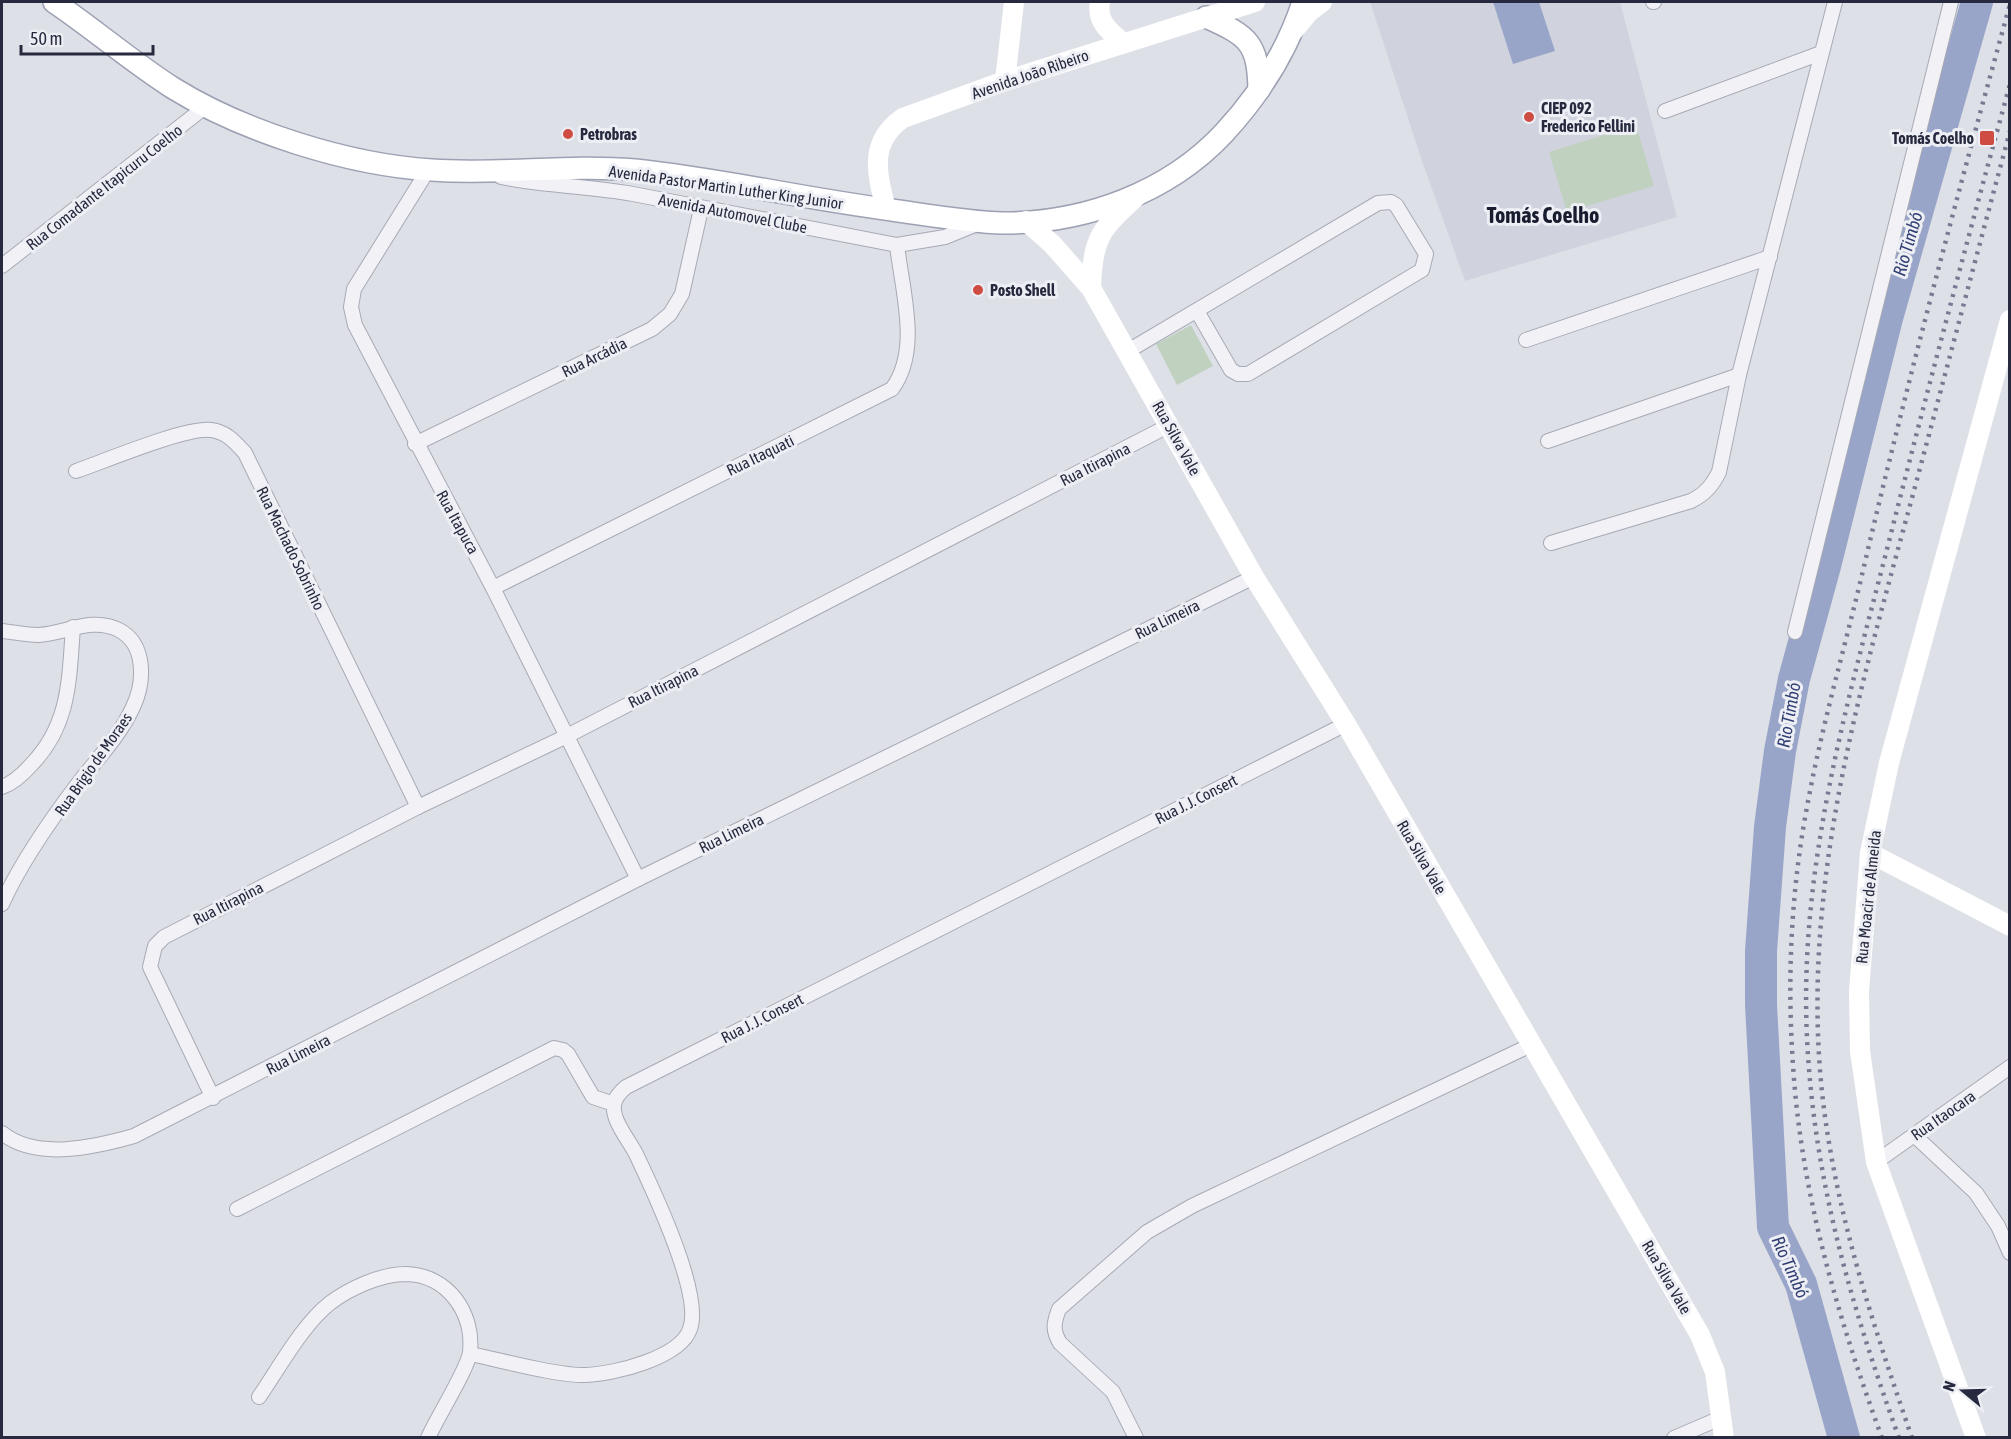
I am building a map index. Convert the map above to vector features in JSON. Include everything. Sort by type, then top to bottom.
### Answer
[{"type":"main road","name":"Avenida Pastor Martin Luther King Junior","points":[[54,2],[149,72],[205,107],[281,137],[353,158],[428,170],[478,172],[583,168],[635,170],[886,210],[984,222],[1026,221],[1072,215],[1136,197],[1184,169],[1213,144],[1259,90],[1293,32],[1303,2]]},
{"type":"main road","points":[[1005,81],[1014,2]]},
{"type":"main road","points":[[1100,2],[1101,20],[1108,31],[1123,43]]},
{"type":"main road","name":"Avenida João Ribeiro","points":[[886,210],[877,177],[877,157],[890,127],[903,118],[1005,81],[1255,2]]},
{"type":"main road","points":[[1293,32],[1309,12],[1322,2]]},
{"type":"main road","points":[[1206,18],[1237,31],[1251,44],[1258,66],[1259,90]]},
{"type":"main road","points":[[1091,288],[1092,260],[1102,229],[1136,197]]},
{"type":"main road","name":"Rua Silva Vale","points":[[1026,221],[1052,244],[1091,288],[1254,577],[1346,724],[1700,1335],[1715,1372],[1724,1437]]},
{"type":"main road","name":"Rua Moacir de Almeida","points":[[1976,1437],[1876,1162],[1860,1052],[1859,991],[1870,853],[1889,763],[2010,320]]},
{"type":"main road","points":[[1870,853],[2010,926]]},
{"type":"street","points":[[1551,543],[1691,501],[1704,494],[1719,472],[1739,375],[1835,2]]},
{"type":"street","points":[[1795,632],[1951,2]]},
{"type":"street","points":[[1665,111],[1821,53]]},
{"type":"street","name":"Rua Comadante Itapicuru Coelho","points":[[2,266],[205,107]]},
{"type":"street","name":"Rua Itapuca","points":[[428,170],[360,276],[354,289],[351,307],[355,326],[415,444],[493,588],[638,879]]},
{"type":"street","name":"Avenida Automovel Clube","points":[[478,172],[536,184],[594,187],[897,245],[945,237],[984,222]]},
{"type":"street","points":[[1128,351],[1385,201],[1396,205],[1426,254],[1422,270],[1248,374],[1238,374],[1232,370],[1197,311]]},
{"type":"street","name":"Rua Arcádia","points":[[415,444],[652,329],[670,314],[682,294],[701,208]]},
{"type":"street","name":"Rua Itaquati","points":[[493,588],[892,389],[902,376],[908,358],[897,245]]},
{"type":"street","points":[[1526,340],[1770,257]]},
{"type":"street","points":[[1548,441],[1739,375]]},
{"type":"street","name":"Rua Itirapina","points":[[213,1098],[154,977],[151,956],[155,946],[174,931],[418,807],[567,736],[1170,426]]},
{"type":"street","name":"Rua Machado Sobrinho","points":[[76,471],[190,431],[210,430],[227,435],[236,442],[245,453],[418,807]]},
{"type":"street","name":"Rua Limeira","points":[[2,1133],[7,1138],[35,1146],[65,1150],[98,1146],[134,1136],[213,1098],[638,879],[1254,577]]},
{"type":"street","name":"Rua Brigio de Moraes","points":[[2,631],[39,635],[73,627],[105,626],[118,629],[130,638],[136,647],[141,663],[141,678],[135,705],[122,728],[76,787],[30,854],[2,904]]},
{"type":"street","points":[[2,787],[26,771],[41,755],[59,729],[69,681],[73,627]]},
{"type":"street","name":"Rua J. J. Consert","points":[[614,1104],[619,1093],[626,1087],[1346,724]]},
{"type":"street","points":[[1136,1437],[1113,1392],[1060,1343],[1054,1334],[1054,1322],[1059,1309],[1147,1232],[1192,1206],[1531,1045]]},
{"type":"street","points":[[237,1209],[554,1048],[563,1050],[568,1054],[593,1097],[614,1104],[614,1114],[644,1175],[690,1290],[694,1314],[690,1331],[681,1344],[637,1366],[585,1375],[470,1354]]},
{"type":"street","name":"Rua Itaocara","points":[[1876,1162],[2010,1067]]},
{"type":"street","points":[[1914,1134],[1976,1193],[1998,1226],[2010,1253]]},
{"type":"street","points":[[259,1397],[315,1318],[329,1304],[348,1291],[386,1276],[407,1274],[429,1279],[447,1290],[461,1304],[468,1323],[470,1354],[428,1437]]},
{"type":"street","points":[[1674,1437],[1723,1417]]},
{"type":"shaded area","name":"CIEP 092 Frederico Fellini","points":[[1370,2],[1620,2],[1677,217],[1465,281],[1421,158]]},
{"type":"green space","points":[[1636,125],[1654,186],[1567,212],[1549,152]]},
{"type":"green space","points":[[1191,325],[1213,366],[1177,385],[1156,344]]},
{"type":"water","points":[[1493,2],[1539,2],[1555,51],[1513,64]]},
{"type":"waterway","name":"Rio Timbó","points":[[1844,1438],[1801,1284],[1773,1227],[1761,1005],[1761,951],[1770,827],[1780,751],[1794,679],[1825,566],[1887,318],[1977,2]]},
{"type":"railway","points":[[1882,1438],[1837,1301],[1813,1208],[1804,1161],[1797,1113],[1791,1033],[1794,903],[1807,807],[1827,715],[1917,352],[2010,4]]},
{"type":"railway","points":[[1899,1438],[1851,1290],[1827,1192],[1818,1142],[1807,1038],[1806,976],[1810,915],[1817,855],[1828,795],[1854,676],[2010,84]]},
{"type":"railway","points":[[1912,1438],[1857,1267],[1836,1181],[1822,1092],[1818,1018],[1819,944],[1838,797],[1853,724],[1889,580],[2010,131]]},
{"type":"place","name":"CIEP 092 Frederico Fellini","points":[[1529,117]]},
{"type":"place","name":"Petrobras","points":[[568,134]]},
{"type":"place","name":"Tomás Coelho","points":[[1987,138]]},
{"type":"place","name":"Posto Shell","points":[[978,290]]},
{"type":"district","name":"Tomás Coelho","points":[[1543,215]]}]
